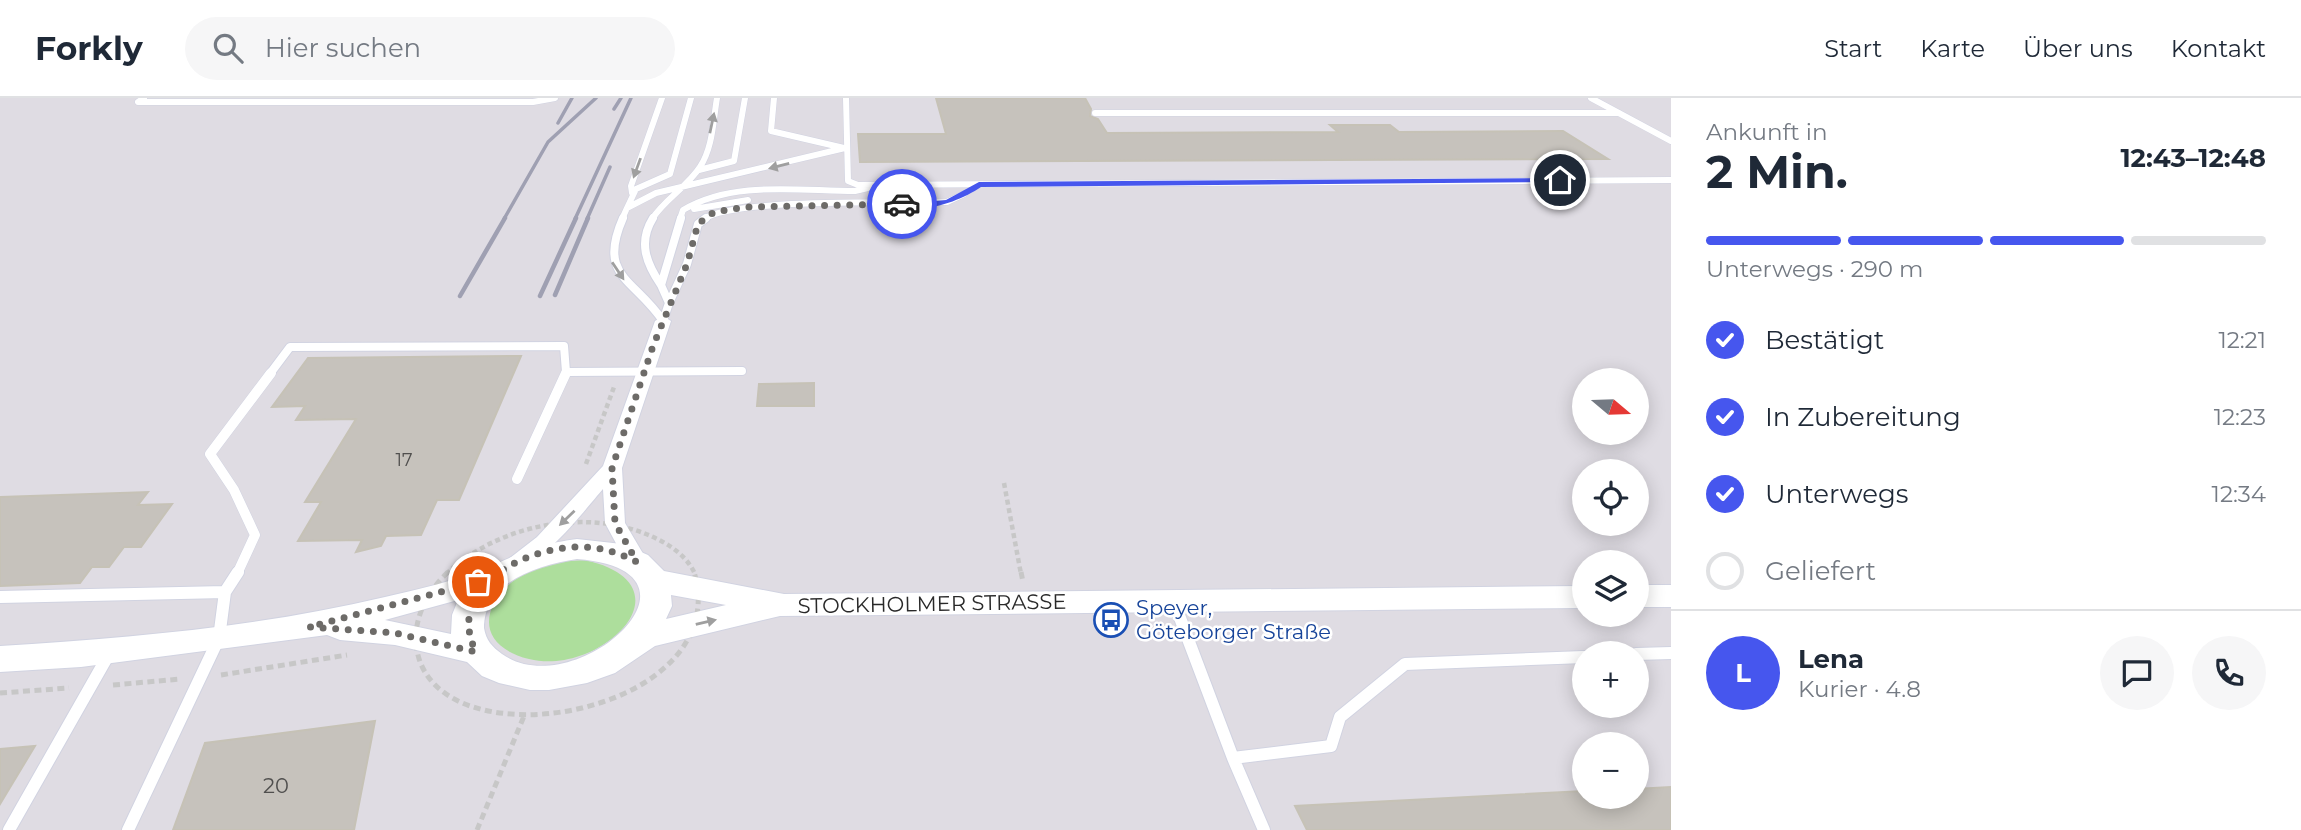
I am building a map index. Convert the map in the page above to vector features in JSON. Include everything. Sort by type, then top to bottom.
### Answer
[{"type":"street","points":[[644,571],[615,523],[612,468],[663,321]]},
{"type":"street","points":[[476,652],[467,634],[468,614],[477,594],[505,569],[544,542],[612,468]]},
{"type":"street","name":"STOCKHOLMER STRASSE","points":[[0,659],[111,650],[309,627],[428,598],[559,548],[581,547],[621,554],[644,571],[699,590],[784,605],[1572,597]]},
{"type":"street","name":"STOCKHOLMER STRASSE","points":[[309,627],[374,630],[415,637],[476,652],[489,664],[508,672],[530,677],[555,677],[603,664],[639,638],[651,623],[657,607],[656,590],[644,571]]},
{"type":"street","points":[[1649,596],[1671,596]]},
{"type":"street","name":"STOCKHOLMER STRASSE","points":[[639,638],[784,605]]},
{"type":"lane","points":[[144,98],[138,102],[533,102],[555,98]]},
{"type":"lane","points":[[662,98],[631,186],[632,193],[627,208],[611,245],[611,261],[627,284],[653,302],[663,321]]},
{"type":"lane","points":[[632,193],[670,174],[691,98]]},
{"type":"lane","points":[[669,303],[661,285],[652,274],[642,247],[652,217],[704,163],[718,98]]},
{"type":"lane","points":[[699,170],[734,161],[745,98]]},
{"type":"lane","points":[[774,98],[771,131],[845,148]]},
{"type":"lane","points":[[846,98],[845,148],[848,181]]},
{"type":"lane","points":[[1591,98],[1671,141]]},
{"type":"lane","points":[[1095,113],[1619,113]]},
{"type":"lane","points":[[627,208],[656,193],[845,148]]},
{"type":"lane","points":[[681,187],[823,188],[848,181],[875,185],[1671,180]]},
{"type":"lane","points":[[663,321],[687,264],[698,224],[714,212],[781,205],[947,202],[979,184]]},
{"type":"lane","points":[[661,285],[683,210],[689,205],[718,195],[855,191],[875,185]]},
{"type":"lane","points":[[680,220],[695,209],[734,201],[937,198],[964,194]]},
{"type":"lane","points":[[128,830],[219,638],[225,592],[234,580],[254,536],[234,490],[210,454],[290,347],[564,346],[566,372],[517,479]]},
{"type":"lane","points":[[566,372],[742,371]]},
{"type":"lane","points":[[0,597],[225,592]]},
{"type":"lane","points":[[1174,602],[1233,758],[1264,830]]},
{"type":"lane","points":[[9,830],[111,650]]},
{"type":"lane","points":[[1649,654],[1671,653]]},
{"type":"lane","points":[[1233,758],[1331,746],[1340,718],[1405,664],[1572,657]]},
{"type":"path","points":[[581,474],[619,372]]},
{"type":"path","points":[[1004,483],[1021,570]]},
{"type":"path","points":[[531,528],[538,521]]},
{"type":"path","points":[[562,522],[615,523],[648,532],[675,548],[693,570],[699,590],[700,607],[695,625],[681,648],[660,671],[632,690],[598,705],[561,713],[524,716],[488,712],[450,695],[435,684],[421,663],[415,637],[419,617],[428,598],[442,579],[481,548],[531,528],[562,522]]},
{"type":"path","points":[[477,830],[524,716]]},
{"type":"shaded area","points":[[0,98],[1671,98],[1671,830],[0,830]]},
{"type":"green space","points":[[585,560],[617,572],[633,589],[635,607],[625,626],[607,642],[584,655],[557,661],[529,659],[510,652],[497,642],[490,631],[489,619],[501,593],[513,581],[542,566]]},
{"type":"building","points":[[936,98],[1085,98],[1091,109],[1090,116],[1098,119],[1107,133],[1338,132],[1330,125],[1390,125],[1399,132],[1563,131],[1608,159],[860,162],[858,134],[946,134]]},
{"type":"building","points":[[521,356],[459,500],[437,500],[421,535],[386,536],[381,546],[356,552],[362,540],[298,541],[321,502],[305,502],[356,419],[296,420],[305,406],[272,407],[308,358]]},
{"type":"building","points":[[814,383],[814,406],[757,406],[759,384]]},
{"type":"building","points":[[148,492],[138,505],[172,504],[141,547],[124,547],[109,567],[92,567],[80,583],[0,586],[0,497]]},
{"type":"building","points":[[375,721],[354,830],[173,830],[205,743]]},
{"type":"building","points":[[35,746],[0,804],[0,749]]},
{"type":"building","points":[[1671,787],[1671,830],[1307,830],[1295,806],[1572,792],[1572,809],[1649,809],[1649,788]]},
{"type":"railway","points":[[558,123],[572,98]]},
{"type":"railway","points":[[504,219],[548,142],[596,98]]},
{"type":"railway","points":[[614,109],[621,98]]},
{"type":"railway","points":[[575,219],[631,98]]},
{"type":"railway","points":[[587,219],[610,167]]},
{"type":"railway","points":[[460,296],[505,218]]},
{"type":"railway","points":[[540,296],[576,218]]},
{"type":"railway","points":[[555,295],[588,218]]},
{"type":"way so far","points":[[478,582],[428,598],[309,627],[395,633],[476,652],[467,634],[468,614],[477,594],[505,568],[559,548],[602,549],[637,562],[615,523],[612,468],[653,346],[669,303],[680,285],[698,224],[705,215],[746,207],[902,204]]},
{"type":"place","name":"Speyer, Göteborger Straße","points":[[1111,620]]},
{"type":"route","points":[[902,204],[957,200],[979,184],[1560,180]]}]
